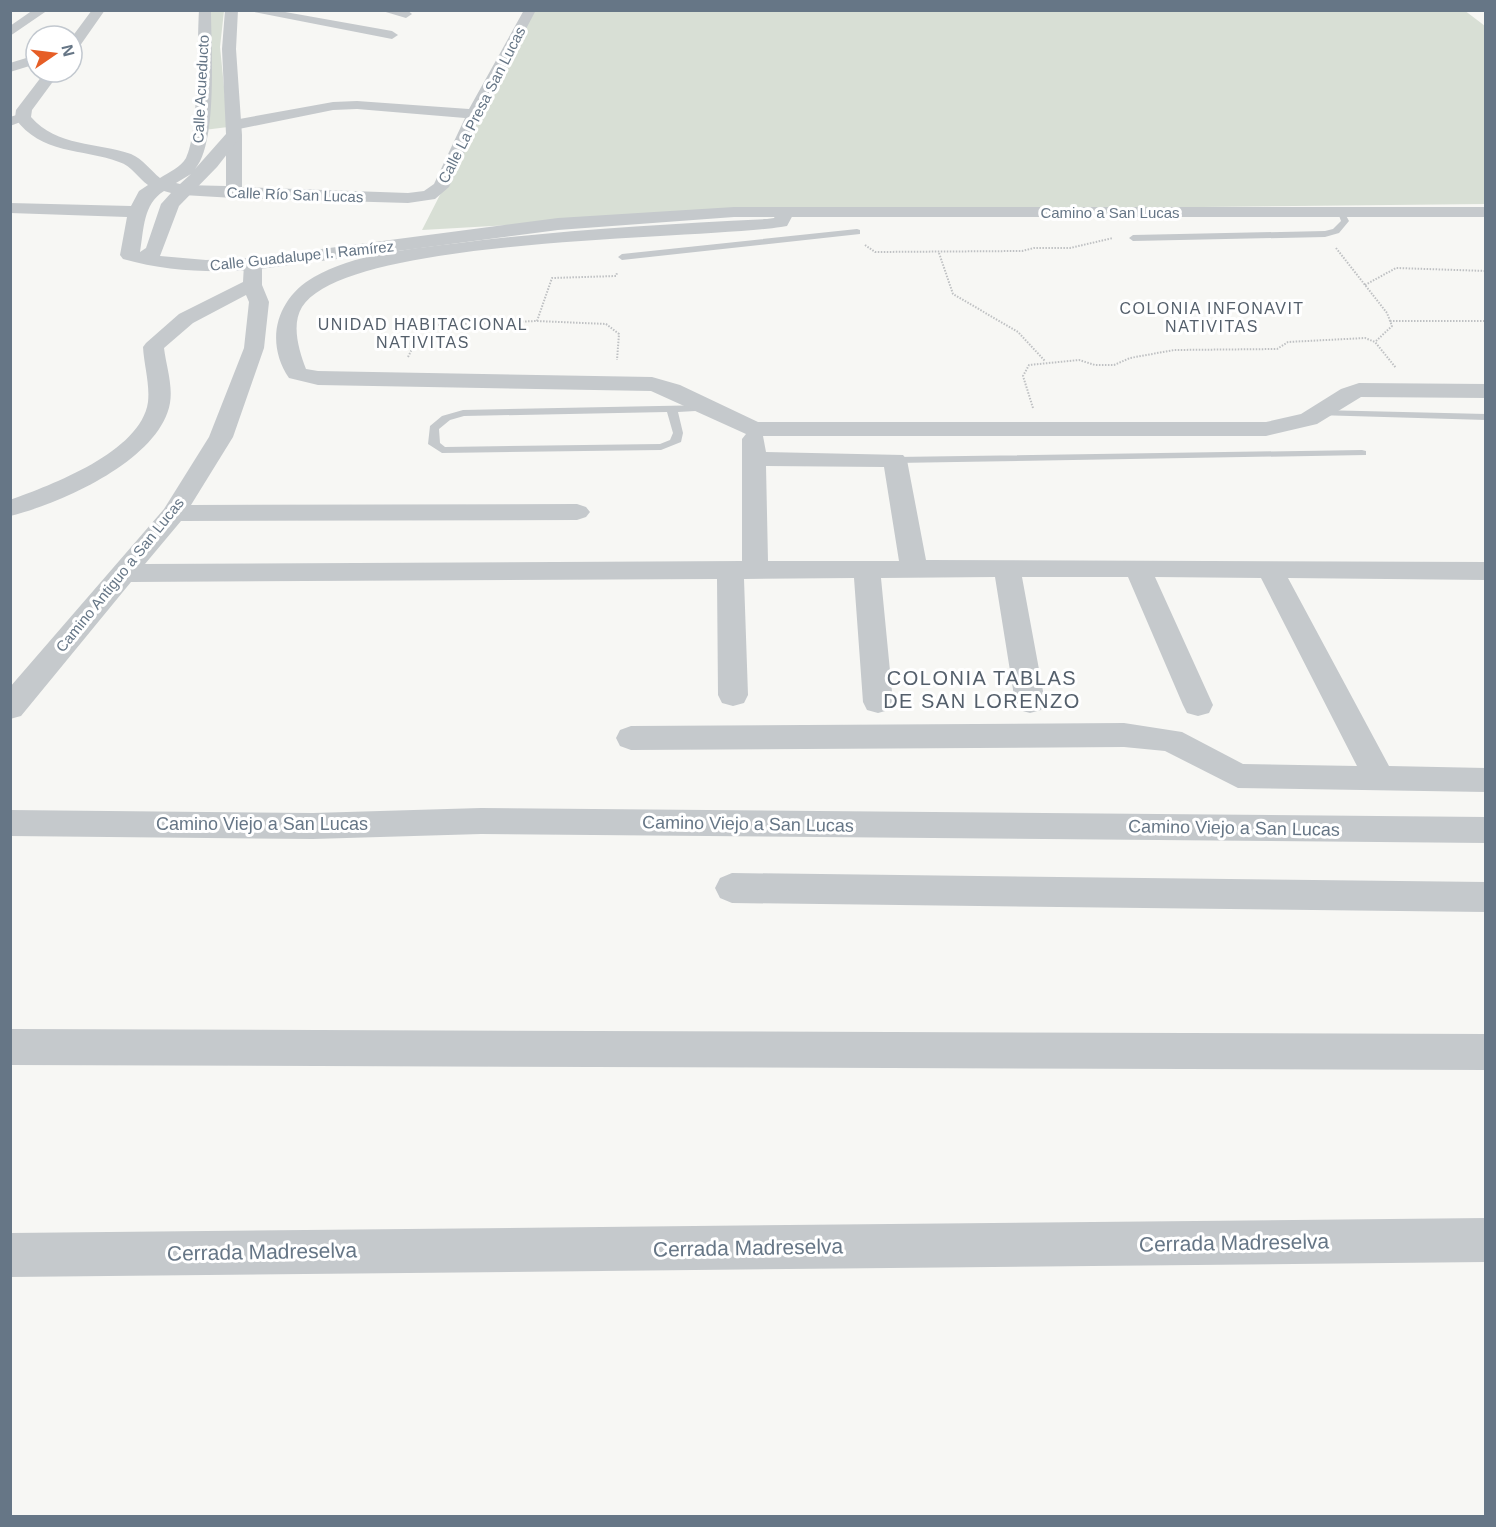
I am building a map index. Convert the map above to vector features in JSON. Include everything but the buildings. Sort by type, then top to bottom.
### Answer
[{"type":"street","points":[[10,32],[42,10]]},
{"type":"street","points":[[84,31],[99,10]]},
{"type":"street","name":"Calle Acueducto","points":[[153,190],[194,160],[201,135],[205,10]]},
{"type":"street","name":"Calle Acueducto","points":[[232,10],[229,49],[234,130],[234,193]]},
{"type":"street","points":[[250,10],[392,35]]},
{"type":"street","points":[[317,10],[406,19],[386,10]]},
{"type":"street","name":"Calle La Presa San Lucas","points":[[429,195],[441,187],[474,114],[530,10]]},
{"type":"street","points":[[44,84],[17,120],[43,138],[123,157],[137,163],[151,179],[153,190],[136,219],[130,255],[147,260]]},
{"type":"street","points":[[201,135],[234,130],[333,106],[357,105],[474,114]]},
{"type":"street","name":"Calle Acueducto","points":[[147,260],[155,249],[170,204],[211,163],[234,130]]},
{"type":"street","points":[[101,209],[153,190]]},
{"type":"street","name":"Calle Río San Lucas","points":[[153,190],[408,198],[429,195]]},
{"type":"street","points":[[10,208],[101,209],[162,224]]},
{"type":"street","name":"Camino a San Lucas","points":[[734,212],[780,225],[1340,212],[1485,212]]},
{"type":"street","name":"Calle Guadalupe I. Ramírez","points":[[147,260],[162,264],[209,267],[253,275],[558,224],[734,212]]},
{"type":"street","points":[[780,225],[554,237],[425,253],[362,266],[322,280],[290,309],[286,337],[297,373],[318,378],[652,384],[672,390],[754,429],[1041,431],[1266,429],[1292,426],[1320,413],[1346,393],[1359,390],[1485,391]]},
{"type":"street","points":[[10,509],[58,491],[94,472],[118,457],[140,437],[159,404],[153,347],[162,336],[184,319],[253,275]]},
{"type":"street","name":"Camino Antiguo a San Lucas","points":[[10,708],[174,513],[221,437],[246,373],[258,323],[259,302],[253,275]]},
{"type":"street","points":[[733,695],[742,570],[754,459],[754,429]]},
{"type":"street","points":[[754,459],[895,460],[914,569]]},
{"type":"street","points":[[174,513],[577,512]]},
{"type":"street","points":[[123,573],[1138,568],[1485,571]]},
{"type":"street","points":[[1138,568],[1198,705]]},
{"type":"street","points":[[867,569],[878,702]]},
{"type":"street","points":[[1007,569],[1030,702]]},
{"type":"street","points":[[1270,570],[1380,780]]},
{"type":"street","points":[[631,738],[1124,735],[1171,740],[1238,776],[1485,780]]},
{"type":"street","name":"Camino Viejo a San Lucas","points":[[10,823],[313,826],[481,821],[1485,830]]},
{"type":"street","points":[[732,888],[1485,897]]},
{"type":"street","points":[[10,1047],[1485,1052]]},
{"type":"street","name":"Cerrada Madreselva","points":[[10,1255],[1485,1240]]},
{"type":"lane","points":[[1133,238],[1325,234],[1336,231],[1345,221],[1340,212]]},
{"type":"lane","points":[[622,257],[780,225],[857,232]]},
{"type":"lane","points":[[672,410],[678,433],[675,442],[660,447],[442,450],[434,444],[434,428],[446,418],[463,413],[710,408]]},
{"type":"lane","points":[[1320,413],[1485,417]]},
{"type":"lane","points":[[895,460],[1362,453]]},
{"type":"path","points":[[857,232],[869,250],[939,253],[1022,251],[1030,247],[1071,248],[1098,238],[1133,238]]},
{"type":"path","points":[[1325,234],[1390,321],[1392,326],[1375,342]]},
{"type":"path","points":[[939,253],[953,294],[1018,332],[1045,362]]},
{"type":"path","points":[[537,321],[552,278],[616,276],[622,257]]},
{"type":"path","points":[[1365,285],[1396,268],[1485,271]]},
{"type":"path","points":[[398,380],[422,329],[436,325],[537,321],[606,324],[619,334],[615,383]]},
{"type":"path","points":[[1390,321],[1485,321]]},
{"type":"path","points":[[1041,431],[1023,376],[1029,365],[1045,362],[1079,360],[1095,365],[1114,365],[1130,358],[1174,350],[1277,349],[1288,342],[1365,338],[1375,342],[1414,390]]},
{"type":"shaded area","points":[[1464,10],[1485,26],[1485,204],[734,212],[422,230],[534,11]]},
{"type":"shaded area","points":[[209,11],[224,11],[220,47],[228,127],[204,130]]},
{"type":"district","name":"COLONIA INFONAVIT NATIVITAS","points":[[1212,317]]},
{"type":"district","name":"UNIDAD HABITACIONAL NATIVITAS","points":[[423,333]]},
{"type":"district","name":"COLONIA TABLAS DE SAN LORENZO","points":[[982,690]]}]
